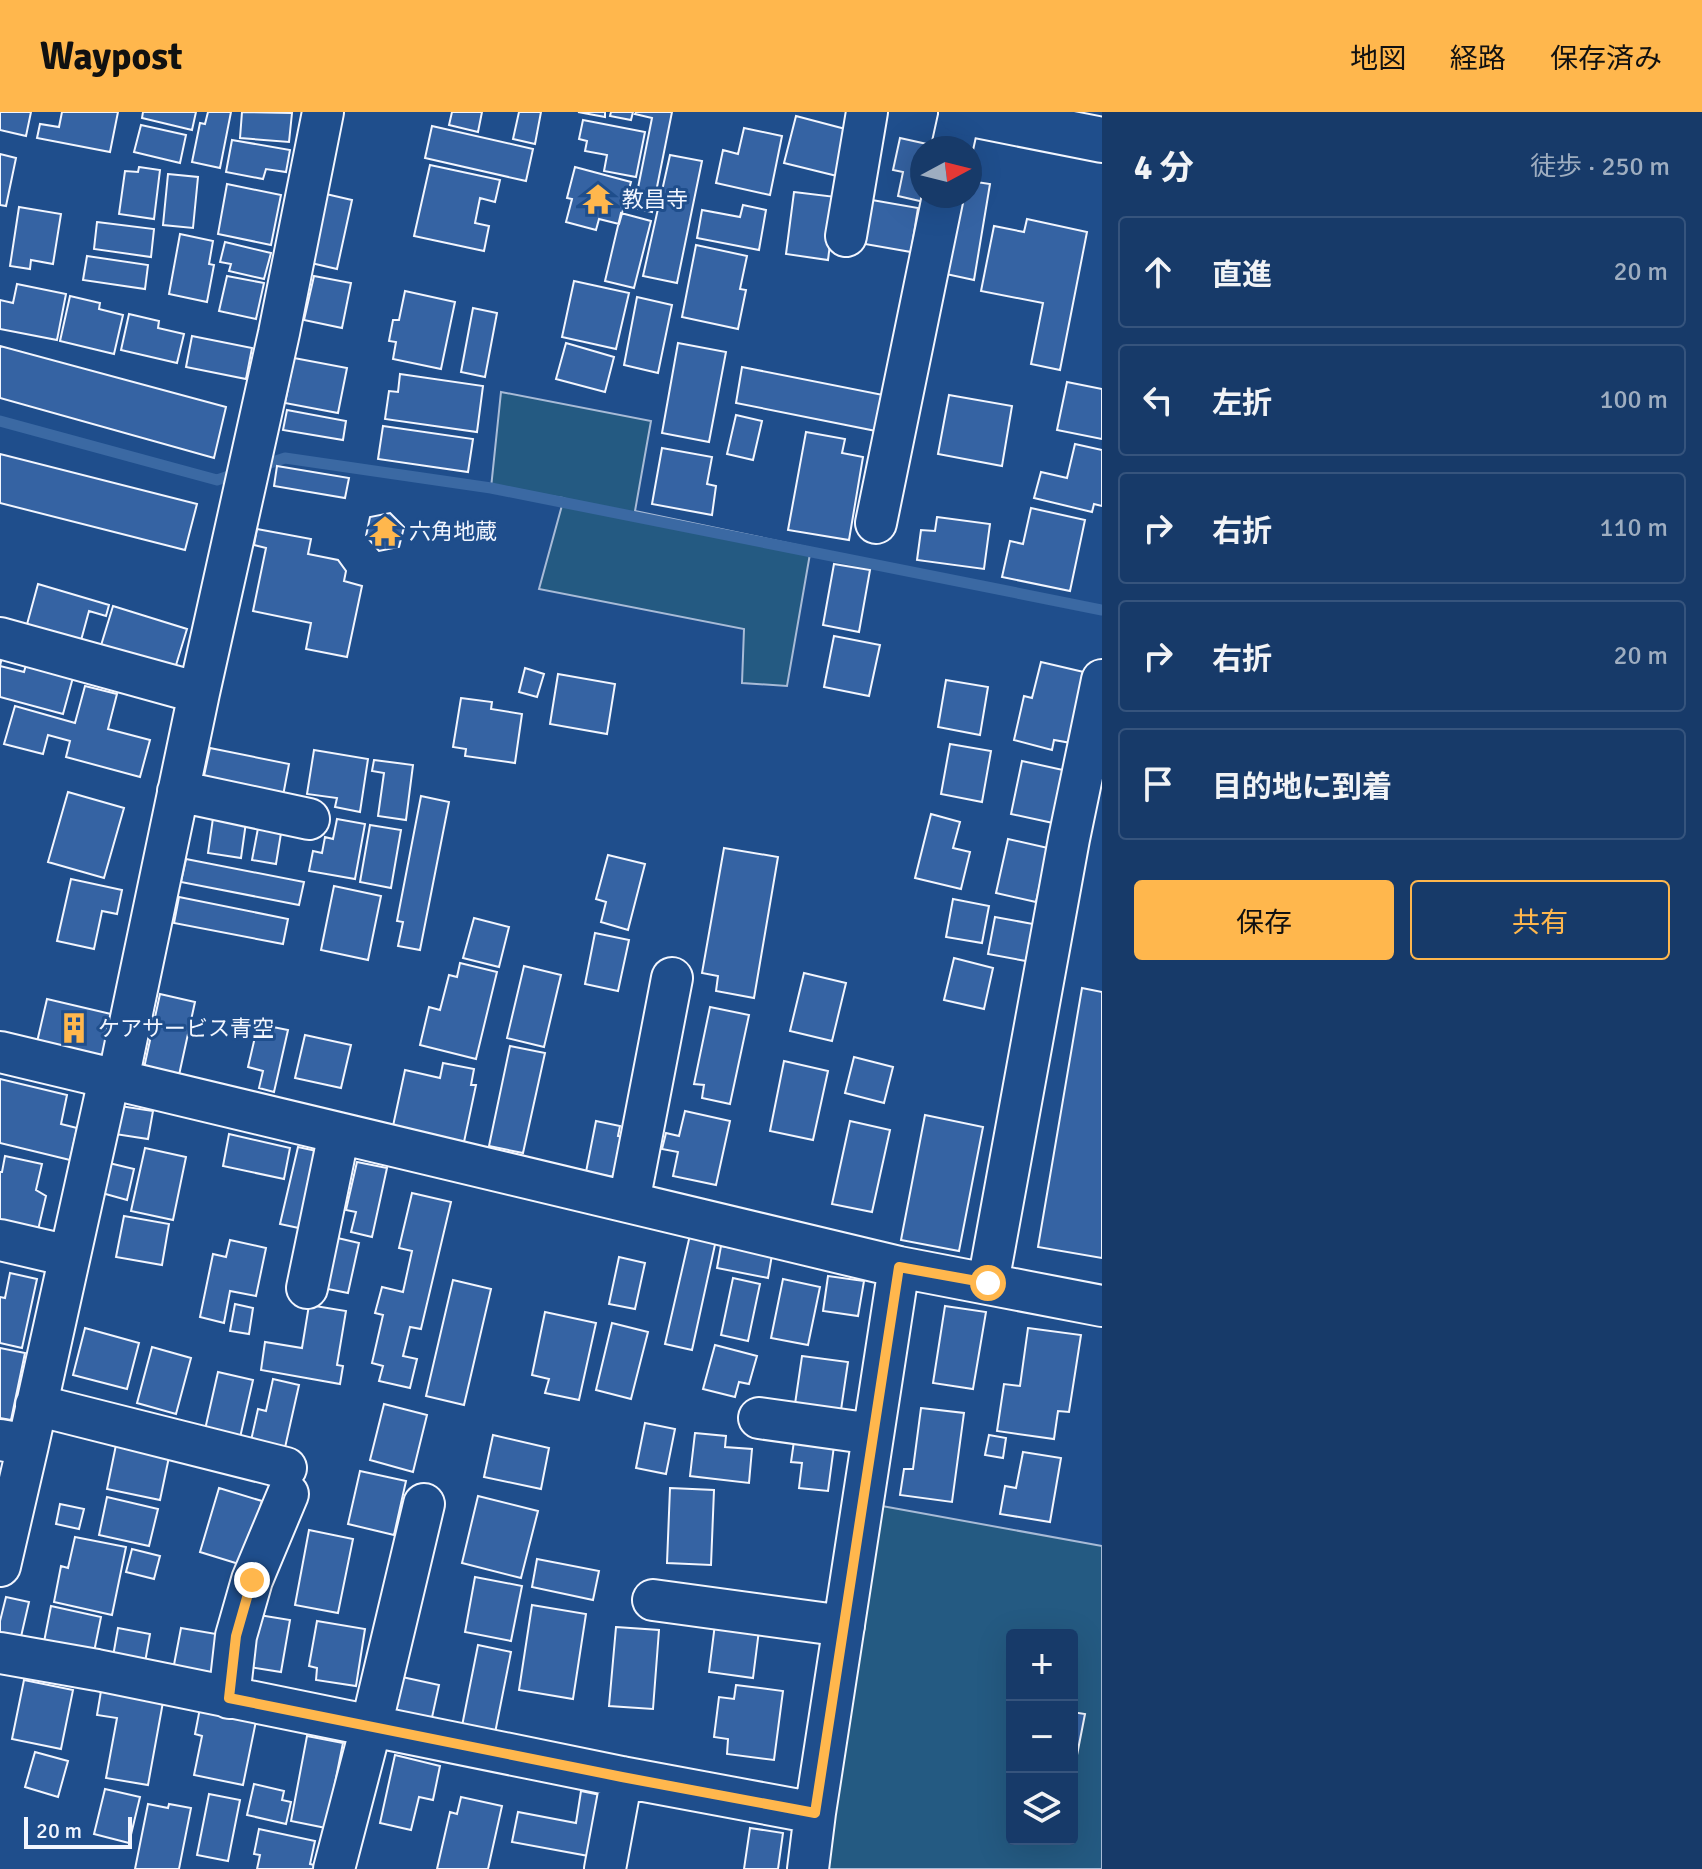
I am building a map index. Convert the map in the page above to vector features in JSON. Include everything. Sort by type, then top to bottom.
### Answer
[{"type":"main road","points":[[960,112],[1058,121],[1102,140]]},
{"type":"street","points":[[0,1566],[14,1443],[36,1405],[69,1256],[114,1080],[279,333],[323,112]]},
{"type":"street","points":[[846,236],[867,112]]},
{"type":"street","points":[[955,136],[960,112]]},
{"type":"street","points":[[876,523],[941,208]]},
{"type":"street","points":[[0,638],[199,693]]},
{"type":"street","points":[[988,1283],[1069,839],[1102,680]]},
{"type":"street","points":[[178,791],[309,819]]},
{"type":"street","points":[[629,1202],[672,978]]},
{"type":"street","points":[[0,1052],[899,1267],[1102,1306]]},
{"type":"street","points":[[307,1288],[339,1133]]},
{"type":"street","points":[[0,1240],[69,1256]]},
{"type":"street","points":[[808,1869],[899,1267]]},
{"type":"street","points":[[36,1405],[287,1481],[236,1636],[229,1698]]},
{"type":"street","points":[[759,1418],[873,1434]]},
{"type":"street","points":[[334,1869],[424,1504]]},
{"type":"street","points":[[653,1600],[844,1626]]},
{"type":"street","points":[[0,1653],[815,1813]]},
{"type":"street","points":[[605,1869],[622,1777]]},
{"type":"shaded area","points":[[501,392],[651,421],[635,511],[811,548],[787,686],[742,683],[744,629],[539,589],[564,498],[491,488]]},
{"type":"shaded area","points":[[882,1506],[1102,1546],[1102,1869],[828,1869],[832,1817]]},
{"type":"building","points":[[0,112],[31,112],[26,136],[0,130]]},
{"type":"building","points":[[62,112],[118,112],[110,152],[37,138],[40,124],[59,127]]},
{"type":"building","points":[[143,112],[196,112],[192,130],[142,118]]},
{"type":"building","points":[[208,112],[231,112],[220,168],[192,162],[200,123],[205,124]]},
{"type":"building","points":[[242,112],[292,113],[289,142],[240,138]]},
{"type":"building","points":[[452,112],[482,112],[478,132],[449,125]]},
{"type":"building","points":[[519,112],[541,112],[535,144],[513,139]]},
{"type":"building","points":[[578,112],[605,112],[605,117]]},
{"type":"building","points":[[611,112],[633,112],[631,120],[610,116]]},
{"type":"building","points":[[636,112],[672,112],[652,212],[634,208],[652,118]]},
{"type":"building","points":[[796,116],[853,131],[841,177],[784,163]]},
{"type":"building","points":[[583,120],[645,132],[636,177],[604,171],[607,155],[585,151],[587,141],[579,139]]},
{"type":"building","points":[[141,125],[186,135],[180,163],[134,152]]},
{"type":"building","points":[[432,126],[533,149],[526,181],[425,158]]},
{"type":"building","points":[[744,128],[782,136],[770,195],[716,183],[723,150],[738,154]]},
{"type":"building","points":[[900,138],[910,140],[910,199],[898,196],[903,172],[893,170]]},
{"type":"building","points":[[232,140],[290,150],[286,172],[266,169],[263,179],[226,172]]},
{"type":"building","points":[[0,154],[16,158],[6,206],[0,205]]},
{"type":"building","points":[[670,155],[702,161],[677,283],[643,276]]},
{"type":"building","points":[[430,165],[500,180],[495,202],[480,198],[475,223],[489,226],[484,251],[414,236]]},
{"type":"building","points":[[139,167],[160,170],[154,219],[119,214],[125,171],[138,172]]},
{"type":"building","name":"教昌寺","points":[[575,167],[631,182],[619,224],[599,219],[596,230],[566,222],[572,199],[567,198]]},
{"type":"building","points":[[168,174],[198,177],[193,228],[163,225]]},
{"type":"building","points":[[982,183],[990,184],[974,280],[946,274],[957,208],[982,208]]},
{"type":"building","points":[[227,184],[281,195],[271,245],[218,234]]},
{"type":"building","points":[[794,192],[836,197],[828,260],[786,254]]},
{"type":"building","points":[[326,194],[352,200],[337,269],[311,263]]},
{"type":"building","points":[[872,200],[918,208],[911,252],[865,244]]},
{"type":"building","points":[[743,205],[766,210],[759,250],[697,238],[702,210],[740,217]]},
{"type":"building","points":[[19,207],[61,214],[53,264],[31,260],[30,269],[10,266]]},
{"type":"building","points":[[621,213],[651,221],[634,288],[605,281]]},
{"type":"building","points":[[1027,219],[1087,232],[1060,370],[1031,364],[1043,303],[981,291],[994,226],[1024,232]]},
{"type":"building","points":[[97,222],[154,229],[151,257],[94,249]]},
{"type":"building","points":[[180,234],[213,241],[209,264],[214,265],[207,302],[169,294]]},
{"type":"building","points":[[225,242],[271,253],[264,279],[229,271],[231,264],[220,262]]},
{"type":"building","points":[[696,245],[747,256],[740,289],[746,290],[738,329],[682,317]]},
{"type":"building","points":[[87,256],[148,265],[145,289],[83,280]]},
{"type":"building","points":[[227,276],[264,283],[256,319],[219,311]]},
{"type":"building","points":[[314,276],[351,283],[342,328],[304,320]]},
{"type":"building","points":[[574,281],[629,293],[616,349],[562,337]]},
{"type":"building","points":[[17,284],[66,294],[57,340],[0,329],[0,300],[13,303]]},
{"type":"building","points":[[405,291],[455,302],[441,369],[393,359],[396,342],[389,341],[393,320],[399,320]]},
{"type":"building","points":[[70,296],[100,303],[99,309],[123,315],[114,354],[60,341]]},
{"type":"building","points":[[637,297],[672,305],[658,373],[624,365]]},
{"type":"building","points":[[473,308],[497,313],[485,377],[461,372]]},
{"type":"building","points":[[129,314],[159,321],[158,328],[184,334],[177,363],[121,350]]},
{"type":"building","points":[[192,336],[252,348],[246,379],[186,367]]},
{"type":"building","points":[[566,343],[614,357],[605,392],[556,379]]},
{"type":"building","points":[[678,343],[726,352],[709,442],[662,433]]},
{"type":"building","points":[[0,346],[226,407],[214,458],[0,398]]},
{"type":"building","points":[[294,358],[347,368],[338,413],[285,403]]},
{"type":"building","points":[[742,367],[883,395],[876,431],[736,403]]},
{"type":"building","points":[[400,374],[483,386],[477,432],[385,419],[389,391],[398,392]]},
{"type":"building","points":[[1067,382],[1102,389],[1102,439],[1057,430]]},
{"type":"building","points":[[949,395],[1012,406],[1002,466],[938,454]]},
{"type":"building","points":[[287,410],[346,421],[343,440],[283,430]]},
{"type":"building","points":[[736,415],[762,421],[753,460],[727,454]]},
{"type":"building","points":[[383,426],[473,439],[468,472],[378,459]]},
{"type":"building","points":[[806,432],[845,439],[842,453],[863,457],[849,540],[788,530]]},
{"type":"building","points":[[1075,444],[1102,450],[1102,506],[1094,504],[1092,512],[1034,498],[1041,472],[1067,478]]},
{"type":"building","points":[[662,448],[712,457],[707,484],[716,486],[712,515],[652,504]]},
{"type":"building","points":[[0,454],[197,504],[185,550],[0,503]]},
{"type":"building","points":[[277,466],[349,478],[345,498],[274,486]]},
{"type":"building","points":[[1031,508],[1085,520],[1070,591],[1002,577],[1010,541],[1023,544]]},
{"type":"building","name":"六角地蔵","points":[[390,513],[404,527],[399,547],[379,551],[366,536],[370,517]]},
{"type":"building","points":[[937,517],[990,524],[984,569],[917,560],[921,530],[935,531]]},
{"type":"building","points":[[257,529],[311,539],[308,554],[338,560],[346,571],[344,581],[362,586],[347,657],[306,649],[311,623],[253,611],[266,548],[254,545]]},
{"type":"building","points":[[834,564],[870,570],[859,632],[823,625]]},
{"type":"building","points":[[38,584],[109,605],[106,616],[89,611],[80,644],[26,628]]},
{"type":"building","points":[[113,606],[187,629],[173,675],[99,652]]},
{"type":"building","points":[[834,636],[880,645],[869,696],[824,687]]},
{"type":"building","points":[[28,658],[75,670],[63,714],[0,697],[0,666],[24,672]]},
{"type":"building","points":[[1041,662],[1088,673],[1071,743],[1054,740],[1052,750],[1014,740],[1024,696],[1032,698]]},
{"type":"building","points":[[525,668],[544,674],[537,697],[519,692]]},
{"type":"building","points":[[558,674],[615,684],[607,734],[550,724]]},
{"type":"building","points":[[946,680],[988,687],[980,735],[938,727]]},
{"type":"building","points":[[85,686],[117,694],[108,729],[150,740],[140,777],[66,757],[70,741],[48,735],[43,754],[4,744],[15,706],[75,723]]},
{"type":"building","points":[[461,698],[492,702],[491,709],[522,714],[515,763],[465,756],[466,749],[453,747]]},
{"type":"building","points":[[950,744],[991,751],[982,802],[941,794]]},
{"type":"building","points":[[210,748],[289,764],[282,801],[202,785]]},
{"type":"building","points":[[314,750],[368,759],[360,812],[335,807],[337,798],[307,794]]},
{"type":"building","points":[[374,760],[413,765],[406,820],[378,816],[384,773],[372,771]]},
{"type":"building","points":[[1022,761],[1063,770],[1053,823],[1011,814]]},
{"type":"building","points":[[68,792],[124,808],[104,878],[48,862]]},
{"type":"building","points":[[421,796],[449,802],[420,950],[398,946],[403,922],[397,921]]},
{"type":"building","points":[[214,811],[247,815],[241,858],[208,853]]},
{"type":"building","points":[[931,814],[960,822],[953,848],[970,852],[961,889],[915,878]]},
{"type":"building","points":[[337,819],[365,824],[355,879],[309,871],[313,851],[322,853],[325,837],[333,839]]},
{"type":"building","points":[[259,823],[282,827],[276,864],[252,860]]},
{"type":"building","points":[[370,825],[401,830],[391,888],[360,882]]},
{"type":"building","points":[[1008,839],[1048,848],[1036,902],[996,893]]},
{"type":"building","points":[[724,848],[778,857],[754,998],[716,991],[718,976],[702,973]]},
{"type":"building","points":[[608,855],[645,864],[628,930],[601,922],[606,902],[596,899]]},
{"type":"building","points":[[186,859],[304,882],[299,905],[181,882]]},
{"type":"building","points":[[71,879],[122,890],[117,914],[102,911],[94,949],[57,941]]},
{"type":"building","points":[[334,886],[381,896],[368,960],[321,950]]},
{"type":"building","points":[[179,897],[288,919],[283,944],[174,923]]},
{"type":"building","points":[[953,899],[989,906],[982,943],[946,937]]},
{"type":"building","points":[[995,917],[1033,924],[1026,961],[988,954]]},
{"type":"building","points":[[474,918],[509,927],[499,967],[463,958]]},
{"type":"building","points":[[595,933],[629,940],[618,991],[585,984]]},
{"type":"building","points":[[954,958],[993,968],[984,1009],[944,1000]]},
{"type":"building","points":[[460,963],[497,972],[476,1059],[420,1045],[429,1007],[440,1010],[449,975],[457,977]]},
{"type":"building","points":[[524,966],[561,975],[544,1047],[507,1038]]},
{"type":"building","points":[[804,973],[846,983],[832,1041],[790,1031]]},
{"type":"building","points":[[1082,988],[1102,992],[1102,1258],[1038,1247]]},
{"type":"building","points":[[160,994],[195,1002],[179,1075],[144,1068]]},
{"type":"building","name":"ケアサービス青空","points":[[47,999],[111,1014],[102,1057],[37,1042]]},
{"type":"building","points":[[710,1007],[749,1015],[730,1104],[702,1098],[704,1085],[694,1084]]},
{"type":"building","points":[[258,1024],[288,1030],[274,1092],[259,1088],[263,1071],[248,1067]]},
{"type":"building","points":[[305,1035],[351,1045],[341,1088],[295,1078]]},
{"type":"building","points":[[510,1046],[545,1053],[523,1153],[489,1146]]},
{"type":"building","points":[[854,1057],[893,1067],[884,1103],[845,1093]]},
{"type":"building","points":[[784,1061],[828,1071],[813,1140],[770,1131]]},
{"type":"building","points":[[443,1063],[474,1069],[471,1085],[476,1085],[464,1142],[393,1126],[405,1070],[440,1078]]},
{"type":"building","points":[[0,1079],[67,1095],[61,1124],[77,1128],[70,1160],[0,1143]]},
{"type":"building","points":[[120,1106],[153,1111],[148,1139],[115,1134]]},
{"type":"building","points":[[685,1111],[730,1121],[716,1185],[673,1176],[678,1152],[662,1149],[666,1133],[679,1136]]},
{"type":"building","points":[[925,1115],[983,1127],[959,1251],[901,1240]]},
{"type":"building","points":[[596,1121],[620,1126],[618,1136],[627,1138],[619,1178],[586,1172]]},
{"type":"building","points":[[850,1121],[890,1130],[872,1212],[832,1204]]},
{"type":"building","points":[[229,1134],[290,1148],[284,1179],[223,1166]]},
{"type":"building","points":[[298,1147],[326,1153],[308,1230],[280,1224]]},
{"type":"building","points":[[145,1148],[186,1157],[173,1220],[131,1211]]},
{"type":"building","points":[[5,1156],[42,1164],[36,1190],[46,1196],[38,1230],[0,1221],[0,1172]]},
{"type":"building","points":[[357,1162],[387,1168],[372,1237],[351,1232],[356,1212],[346,1210]]},
{"type":"building","points":[[109,1163],[134,1169],[127,1200],[102,1193]]},
{"type":"building","points":[[412,1193],[451,1202],[421,1329],[410,1327],[403,1356],[417,1359],[410,1388],[379,1381],[383,1366],[372,1363],[383,1315],[375,1313],[382,1287],[403,1292],[412,1251],[399,1248]]},
{"type":"building","points":[[124,1216],[169,1224],[162,1265],[116,1257]]},
{"type":"building","points":[[690,1235],[716,1240],[692,1350],[665,1344]]},
{"type":"building","points":[[329,1236],[359,1243],[348,1293],[318,1287]]},
{"type":"building","points":[[230,1240],[266,1248],[256,1296],[230,1291],[224,1323],[200,1317],[213,1254],[226,1257]]},
{"type":"building","points":[[721,1246],[772,1255],[768,1278],[717,1268]]},
{"type":"building","points":[[619,1257],[645,1263],[635,1309],[609,1304]]},
{"type":"building","points":[[10,1273],[37,1279],[22,1348],[0,1343],[0,1297],[5,1298]]},
{"type":"building","points":[[828,1276],[864,1281],[858,1316],[823,1311]]},
{"type":"building","points":[[733,1278],[760,1284],[748,1341],[721,1335]]},
{"type":"building","points":[[783,1279],[820,1287],[808,1345],[771,1338]]},
{"type":"building","points":[[453,1280],[491,1289],[464,1405],[426,1396]]},
{"type":"building","points":[[235,1304],[253,1308],[249,1334],[230,1331]]},
{"type":"building","points":[[309,1305],[346,1311],[337,1365],[343,1366],[340,1384],[261,1370],[265,1342],[302,1348]]},
{"type":"building","points":[[945,1306],[986,1312],[973,1389],[933,1383]]},
{"type":"building","points":[[545,1312],[596,1323],[579,1400],[545,1393],[549,1379],[532,1375]]},
{"type":"building","points":[[612,1323],[648,1332],[631,1399],[596,1390]]},
{"type":"building","points":[[85,1328],[139,1343],[127,1389],[73,1375]]},
{"type":"building","points":[[1028,1328],[1081,1335],[1069,1412],[1058,1411],[1054,1439],[997,1431],[1004,1384],[1020,1386]]},
{"type":"building","points":[[715,1345],[757,1356],[749,1384],[739,1382],[735,1397],[703,1389]]},
{"type":"building","points":[[152,1347],[191,1358],[176,1414],[137,1403]]},
{"type":"building","points":[[0,1348],[25,1353],[11,1420],[0,1418]]},
{"type":"building","points":[[802,1356],[848,1362],[841,1410],[795,1404]]},
{"type":"building","points":[[218,1372],[253,1380],[239,1442],[204,1434]]},
{"type":"building","points":[[273,1379],[299,1385],[284,1452],[250,1445],[258,1409],[266,1411]]},
{"type":"building","points":[[384,1404],[427,1415],[413,1472],[370,1460]]},
{"type":"building","points":[[921,1408],[964,1413],[952,1502],[900,1495],[904,1469],[913,1469]]},
{"type":"building","points":[[645,1423],[675,1429],[666,1474],[636,1468]]},
{"type":"building","points":[[695,1433],[726,1436],[725,1447],[752,1449],[749,1483],[690,1476]]},
{"type":"building","points":[[493,1435],[549,1448],[541,1489],[484,1477]]},
{"type":"building","points":[[989,1435],[1006,1438],[1003,1458],[985,1455]]},
{"type":"building","points":[[794,1441],[834,1446],[828,1491],[799,1488],[802,1463],[791,1462]]},
{"type":"building","points":[[116,1445],[169,1457],[160,1500],[107,1489]]},
{"type":"building","points":[[1023,1452],[1061,1458],[1050,1522],[1000,1514],[1005,1486],[1016,1488]]},
{"type":"building","points":[[360,1471],[406,1481],[394,1535],[348,1524]]},
{"type":"building","points":[[219,1488],[262,1501],[242,1565],[200,1552]]},
{"type":"building","points":[[670,1488],[714,1490],[711,1565],[667,1563]]},
{"type":"building","points":[[478,1496],[538,1511],[521,1578],[462,1563]]},
{"type":"building","points":[[107,1497],[158,1509],[149,1546],[99,1535]]},
{"type":"building","points":[[60,1504],[84,1509],[79,1529],[56,1524]]},
{"type":"building","points":[[309,1530],[353,1539],[338,1613],[295,1605]]},
{"type":"building","points":[[75,1537],[126,1547],[112,1615],[54,1602],[61,1566],[68,1568]]},
{"type":"building","points":[[132,1549],[160,1556],[154,1579],[126,1572]]},
{"type":"building","points":[[537,1559],[599,1571],[593,1600],[532,1587]]},
{"type":"building","points":[[475,1577],[522,1586],[511,1641],[465,1632]]},
{"type":"building","points":[[6,1597],[29,1602],[20,1641],[0,1636]]},
{"type":"building","points":[[532,1605],[586,1614],[573,1699],[519,1690]]},
{"type":"building","points":[[51,1606],[101,1617],[93,1657],[43,1647]]},
{"type":"building","points":[[259,1615],[290,1620],[281,1672],[250,1667]]},
{"type":"building","points":[[317,1621],[365,1629],[356,1686],[316,1680],[317,1668],[309,1666]]},
{"type":"building","points":[[715,1624],[759,1630],[753,1678],[709,1672]]},
{"type":"building","points":[[616,1627],[659,1630],[653,1709],[609,1706]]},
{"type":"building","points":[[118,1628],[150,1634],[144,1668],[112,1662]]},
{"type":"building","points":[[181,1628],[222,1635],[214,1677],[173,1670]]},
{"type":"building","points":[[478,1645],[511,1652],[495,1733],[462,1726]]},
{"type":"building","points":[[393,1675],[439,1685],[431,1722],[384,1711]]},
{"type":"building","points":[[24,1680],[73,1690],[61,1749],[12,1739]]},
{"type":"building","points":[[736,1685],[783,1691],[774,1760],[727,1754],[728,1739],[714,1737],[719,1697],[734,1699]]},
{"type":"building","points":[[101,1691],[163,1702],[148,1785],[106,1778],[117,1718],[97,1715]]},
{"type":"building","points":[[200,1708],[256,1721],[243,1785],[194,1775],[202,1736],[195,1734]]},
{"type":"building","points":[[1078,1713],[1085,1714],[1078,1750]]},
{"type":"building","points":[[307,1736],[343,1743],[326,1828],[291,1821]]},
{"type":"building","points":[[35,1752],[68,1761],[58,1797],[25,1787]]},
{"type":"building","points":[[395,1755],[440,1766],[433,1800],[419,1797],[411,1830],[380,1823]]},
{"type":"building","points":[[254,1784],[284,1791],[282,1800],[291,1802],[286,1824],[247,1815]]},
{"type":"building","points":[[105,1789],[140,1797],[129,1843],[94,1834]]},
{"type":"building","points":[[581,1791],[605,1796],[594,1857],[512,1842],[518,1812],[576,1823]]},
{"type":"building","points":[[209,1794],[240,1800],[228,1861],[197,1855]]},
{"type":"building","points":[[461,1797],[502,1806],[488,1869],[437,1869],[450,1812],[457,1814]]},
{"type":"building","points":[[148,1804],[191,1808],[179,1869],[135,1869]]},
{"type":"building","points":[[750,1828],[783,1833],[778,1869],[744,1869]]},
{"type":"building","points":[[259,1829],[315,1841],[310,1864],[322,1869],[257,1869],[260,1855],[254,1854]]},
{"type":"waterway","points":[[0,421],[217,480],[238,473]]},
{"type":"waterway","points":[[258,467],[285,458],[491,488],[1102,610]]},
{"type":"place","name":"教昌寺","points":[[598,199]]},
{"type":"place","name":"六角地蔵","points":[[385,531]]},
{"type":"place","name":"ケアサービス青空","points":[[74,1028]]},
{"type":"route","points":[[252,1580],[236,1636],[229,1698],[815,1813],[899,1267],[988,1283]]}]
